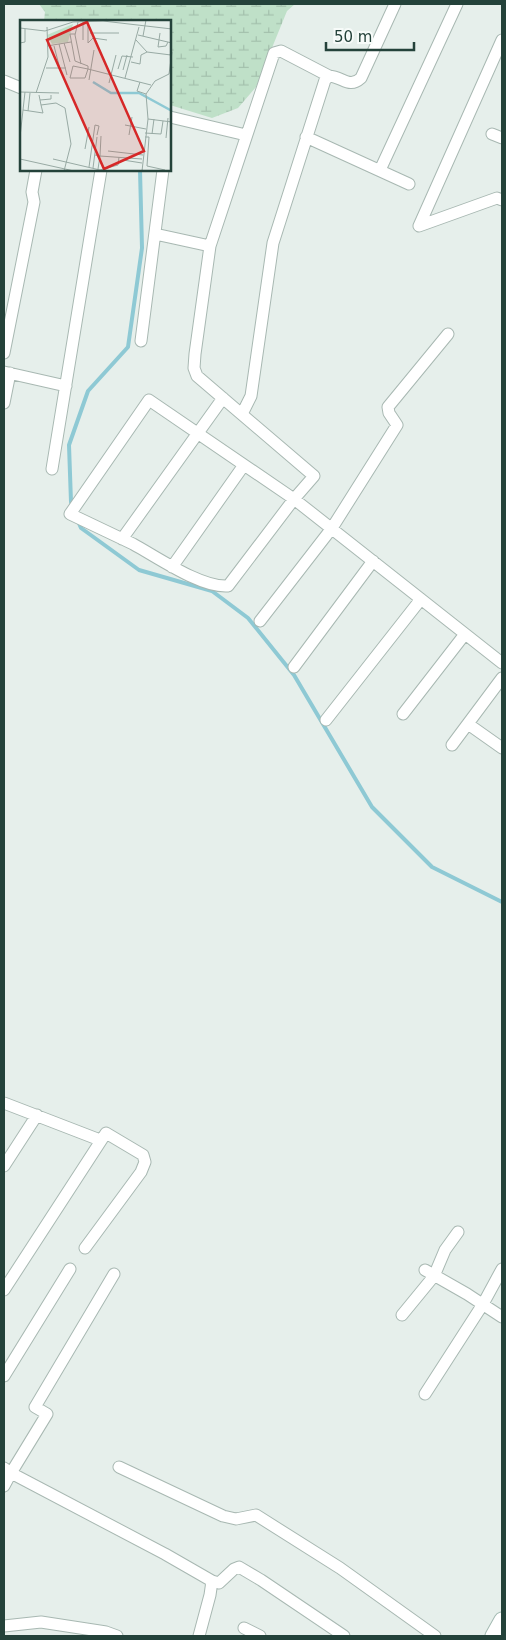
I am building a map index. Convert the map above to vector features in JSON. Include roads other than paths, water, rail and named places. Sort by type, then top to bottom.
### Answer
[{"type":"street","points":[[395,4],[361,78],[356,83],[352,84],[335,76],[329,76],[281,51],[274,53],[210,246],[195,354],[194,368],[197,376],[314,476],[294,499],[228,586],[219,586],[172,567],[122,539],[70,514],[149,400],[294,499],[502,663]]},
{"type":"street","points":[[380,170],[456,4]]},
{"type":"street","points":[[502,40],[419,226],[497,198],[502,200]]},
{"type":"street","points":[[242,414],[251,396],[273,243],[324,80],[329,76]]},
{"type":"street","points":[[4,81],[20,88]]},
{"type":"street","points":[[171,118],[246,135]]},
{"type":"street","points":[[306,136],[409,184]]},
{"type":"street","points":[[4,353],[34,202],[32,192],[36,171]]},
{"type":"street","points":[[52,469],[101,171]]},
{"type":"street","points":[[141,341],[163,171]]},
{"type":"street","points":[[155,234],[210,246]]},
{"type":"street","points":[[260,620],[332,528],[397,425],[389,413],[388,407],[448,334]]},
{"type":"street","points":[[4,403],[7,372],[66,386]]},
{"type":"street","points":[[122,539],[223,398]]},
{"type":"street","points":[[172,567],[244,465]]},
{"type":"street","points":[[294,667],[373,561]]},
{"type":"street","points":[[326,720],[421,599]]},
{"type":"street","points":[[403,714],[465,634]]},
{"type":"street","points":[[452,745],[502,678]]},
{"type":"street","points":[[468,724],[502,748]]},
{"type":"street","points":[[4,1103],[100,1140]]},
{"type":"street","points":[[4,1166],[37,1115]]},
{"type":"street","points":[[4,1290],[106,1133],[143,1155],[145,1162],[141,1172],[85,1248]]},
{"type":"street","points":[[402,1315],[458,1232]]},
{"type":"street","points":[[4,1376],[70,1269]]},
{"type":"street","points":[[425,1394],[483,1304],[502,1269]]},
{"type":"street","points":[[430,1273],[502,1317]]},
{"type":"street","points":[[4,1486],[8,1471],[47,1414],[34,1407],[114,1274]]},
{"type":"street","points":[[119,1467],[223,1516],[236,1519],[256,1515],[340,1568],[435,1636]]},
{"type":"street","points":[[8,1471],[212,1581],[219,1583],[238,1567],[261,1580],[344,1636]]},
{"type":"street","points":[[199,1636],[212,1581]]},
{"type":"street","points":[[493,1636],[502,1620]]},
{"type":"street","points":[[4,1626],[41,1622],[77,1632],[106,1632],[117,1636]]},
{"type":"street","points":[[244,1628],[260,1636]]},
{"type":"waterway","points":[[73,507],[71,502],[69,445],[88,391],[128,347],[142,248],[140,171]]},
{"type":"waterway","points":[[78,521],[81,528],[139,570],[212,591],[248,618],[294,675],[372,807],[432,867],[502,902]]}]
